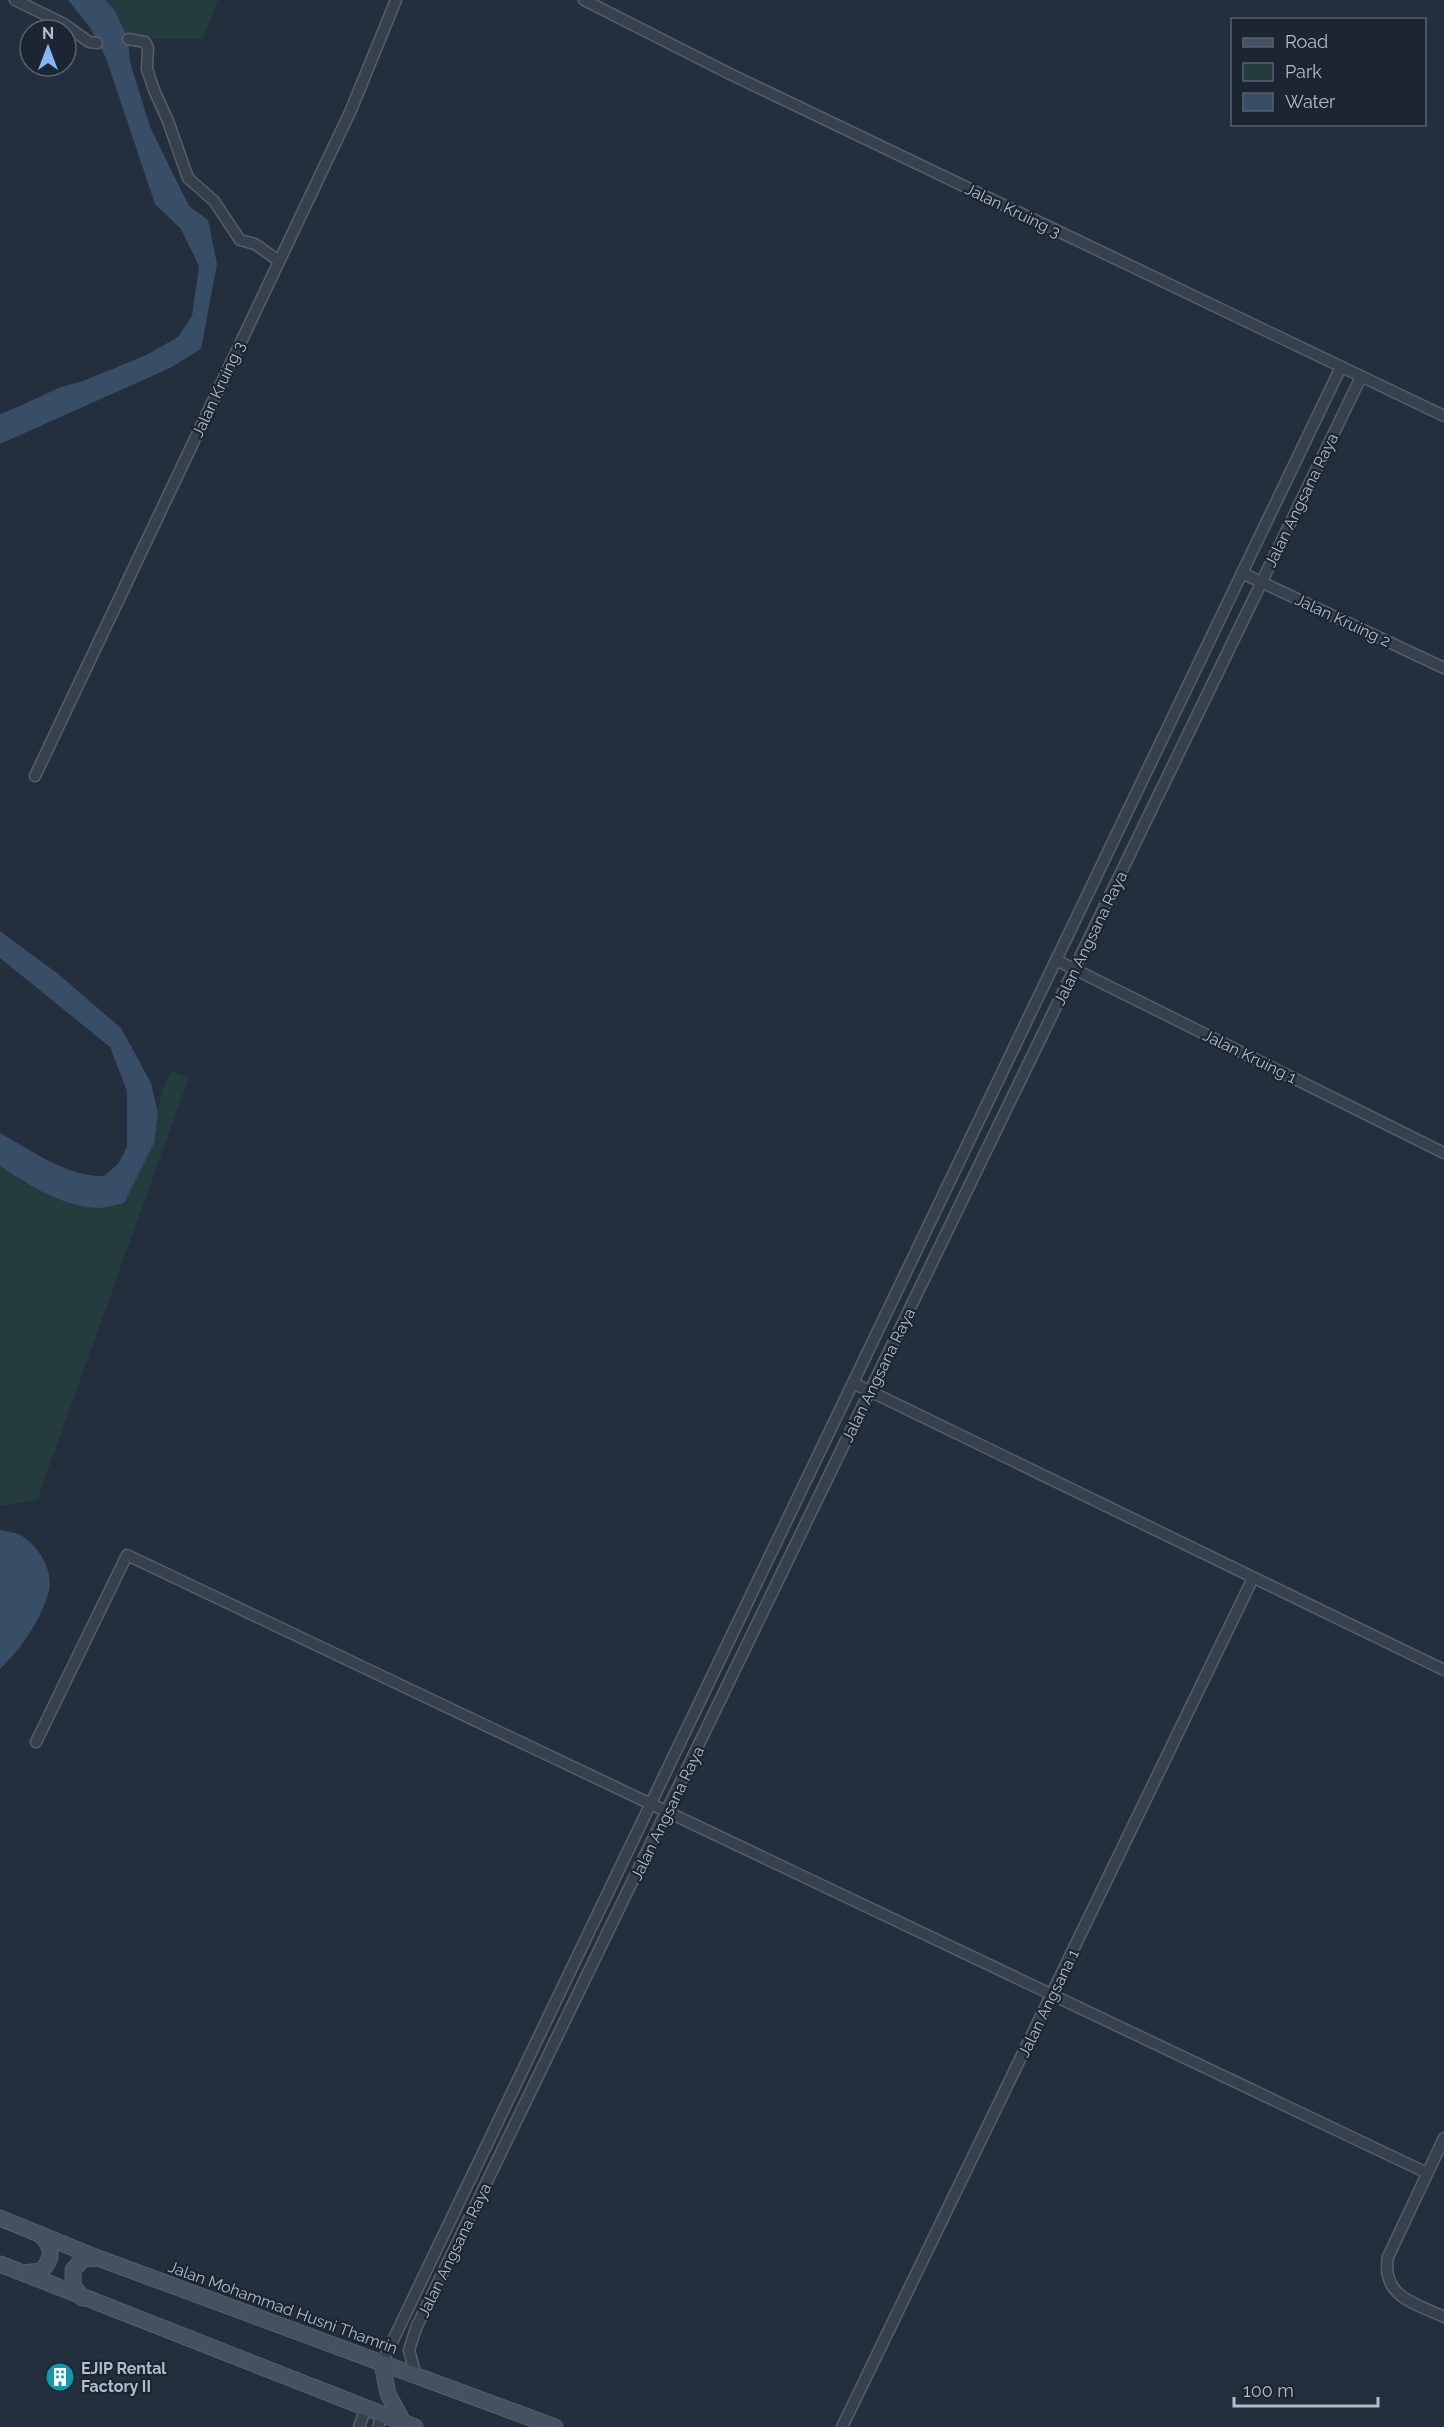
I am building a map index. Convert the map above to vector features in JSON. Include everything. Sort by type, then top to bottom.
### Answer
[{"type":"street","points":[[15,0],[64,24],[89,42],[97,43]]},
{"type":"street","name":"Jalan Kruing 3","points":[[35,776],[132,576],[351,110],[396,0]]},
{"type":"street","name":"Jalan Kruing 3","points":[[584,0],[728,73],[1444,416]]},
{"type":"street","points":[[128,39],[145,42],[148,48],[147,69],[153,90],[168,121],[188,178],[214,201],[240,240],[255,244],[270,258],[279,261]]},
{"type":"street","name":"Jalan Angsana Raya","points":[[382,2363],[1341,367]]},
{"type":"street","name":"Jalan Angsana Raya","points":[[416,2376],[409,2356],[409,2343],[1362,376]]},
{"type":"street","name":"Jalan Kruing 2","points":[[1242,573],[1444,668]]},
{"type":"street","name":"Jalan Kruing 1","points":[[1056,960],[1444,1153]]},
{"type":"street","points":[[853,1383],[1444,1670]]},
{"type":"street","points":[[36,1742],[127,1555],[1427,2173]]},
{"type":"street","name":"Jalan Angsana 1","points":[[842,2427],[1253,1578]]},
{"type":"street","points":[[1444,2138],[1388,2257],[1386,2269],[1388,2280],[1396,2294],[1444,2317]]},
{"type":"street","name":"Jalan Mohammad Husni Thamrin","points":[[0,2218],[98,2258],[555,2427]]},
{"type":"street","points":[[23,2273],[41,2271],[51,2257],[50,2248],[39,2234]]},
{"type":"street","points":[[82,2298],[73,2284],[73,2270],[83,2259],[98,2258]]},
{"type":"street","points":[[0,2264],[366,2408],[380,2421],[409,2425]]},
{"type":"street","points":[[366,2357],[382,2384],[380,2421]]},
{"type":"street","points":[[382,2363],[386,2389],[409,2425]]},
{"type":"street","points":[[358,2427],[366,2408]]},
{"type":"green space","points":[[105,0],[218,0],[203,39],[128,39],[115,11]]},
{"type":"green space","points":[[171,1071],[189,1077],[37,1500],[0,1506],[0,1166],[25,1183],[69,1202],[153,1143],[162,1090]]},
{"type":"water","points":[[68,0],[105,0],[115,11],[128,39],[130,62],[150,127],[189,206],[208,220],[217,264],[201,349],[170,368],[0,444],[0,415],[61,387],[91,379],[148,354],[178,337],[192,316],[199,266],[181,229],[155,204],[106,58],[89,26]]},
{"type":"water","points":[[0,931],[58,974],[121,1028],[151,1083],[158,1113],[154,1143],[124,1203],[100,1208],[60,1200],[35,1188],[0,1166],[0,1133],[63,1167],[76,1172],[104,1176],[118,1164],[127,1147],[127,1091],[110,1047],[0,958]]},
{"type":"water","points":[[0,1530],[18,1534],[32,1543],[46,1566],[50,1583],[36,1623],[23,1643],[0,1669]]},
{"type":"waterway","points":[[0,424],[134,370]]},
{"type":"waterway","points":[[50,979],[103,1026]]},
{"type":"place","name":"EJIP Rental Factory II","points":[[60,2377]]}]
